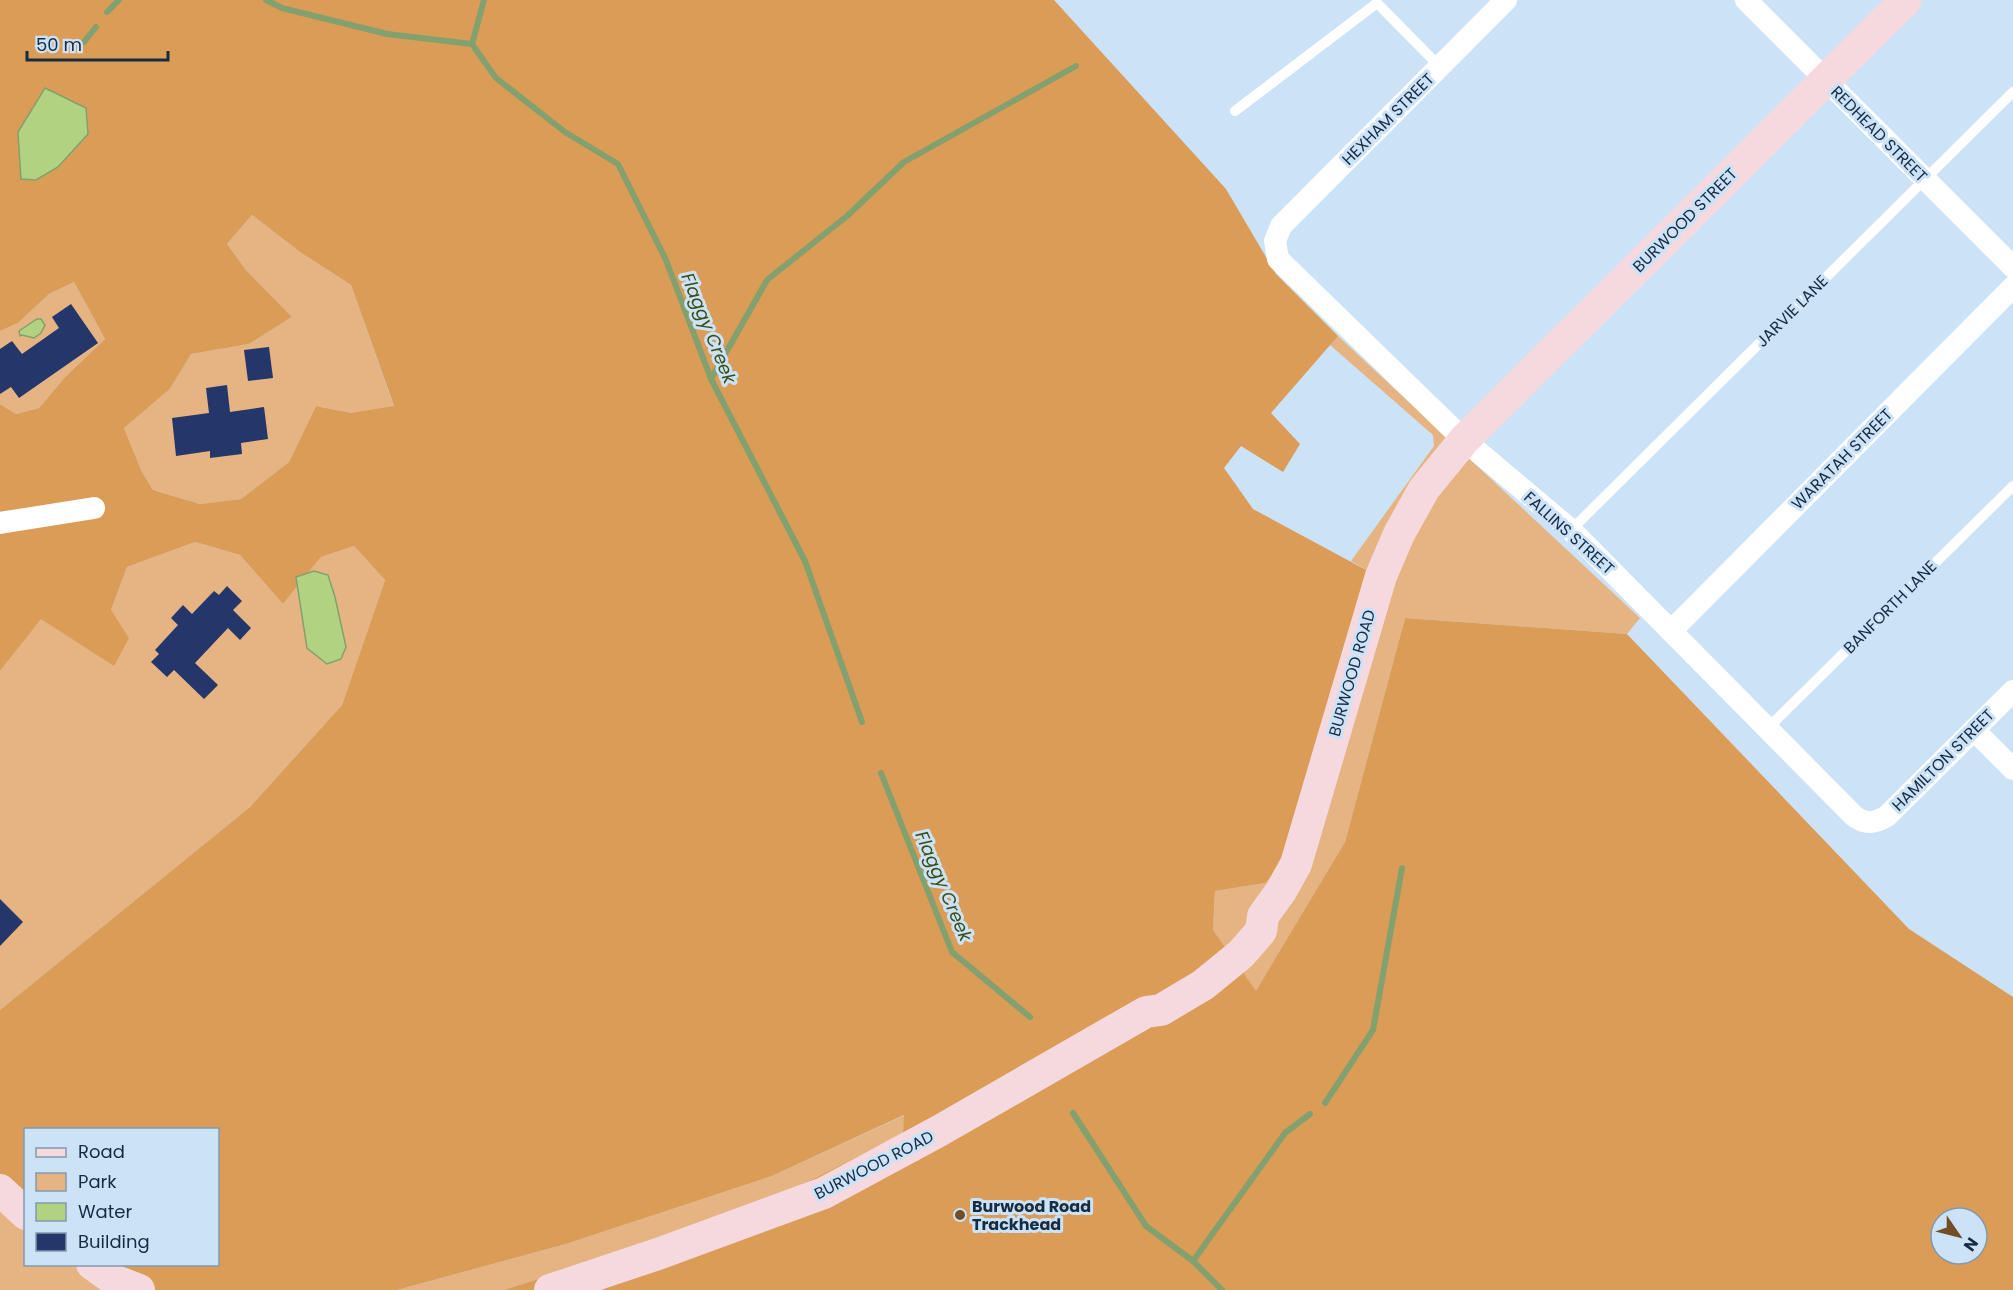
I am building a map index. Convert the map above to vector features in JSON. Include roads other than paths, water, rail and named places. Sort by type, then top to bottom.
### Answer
[{"type":"main road","name":"BURWOOD STREET","points":[[1464,440],[1905,0]]},
{"type":"main road","name":"BURWOOD ROAD","points":[[550,1290],[824,1193],[939,1131],[1146,1012],[1161,1010],[1203,985],[1241,954],[1261,931],[1263,916],[1281,891],[1296,864],[1381,576],[1399,534],[1424,489],[1464,440]]},
{"type":"main road","points":[[0,1190],[24,1212]]},
{"type":"street","name":"HEXHAM STREET","points":[[1275,241],[1281,226],[1506,0]]},
{"type":"street","name":"REDHEAD STREET","points":[[1746,0],[2013,267]]},
{"type":"street","name":"FALLINS STREET","points":[[1275,241],[1278,259],[1464,440],[1571,530],[1854,816],[1870,823]]},
{"type":"street","name":"WARATAH STREET","points":[[1671,631],[2013,288]]},
{"type":"street","points":[[0,523],[7,520],[94,508]]},
{"type":"street","name":"HAMILTON STREET","points":[[1870,823],[1887,816],[2013,691]]},
{"type":"street","points":[[1974,730],[2013,769]]},
{"type":"lane","points":[[1235,111],[1378,2],[1440,67]]},
{"type":"lane","name":"JARVIE LANE","points":[[1571,530],[2013,92]]},
{"type":"lane","name":"BANFORTH LANE","points":[[1768,728],[2013,486]]},
{"type":"water","points":[[45,88],[86,108],[88,134],[58,167],[36,180],[21,179],[18,132]]},
{"type":"water","points":[[37,319],[41,319],[45,325],[41,333],[34,338],[20,336],[19,331]]},
{"type":"water","points":[[314,571],[328,575],[346,647],[341,659],[327,664],[307,648],[296,577]]},
{"type":"waterway","points":[[107,12],[119,0]]},
{"type":"waterway","points":[[266,0],[282,8],[387,34],[472,44]]},
{"type":"waterway","name":"Flaggy Creek","points":[[484,0],[472,44],[496,78],[565,132],[618,164],[666,260],[711,379],[805,561],[862,722]]},
{"type":"waterway","points":[[84,42],[96,27]]},
{"type":"waterway","points":[[711,379],[767,280],[847,216],[904,162],[1076,66]]},
{"type":"waterway","name":"Flaggy Creek","points":[[881,773],[952,952],[1030,1017]]},
{"type":"waterway","points":[[1325,1103],[1373,1030],[1402,868]]},
{"type":"waterway","name":"Flaggy Creek","points":[[1073,1113],[1146,1226],[1193,1261],[1222,1290]]},
{"type":"waterway","points":[[1193,1261],[1285,1133],[1310,1114]]},
{"type":"place","name":"Burwood Road Trackhead","points":[[960,1215]]}]
